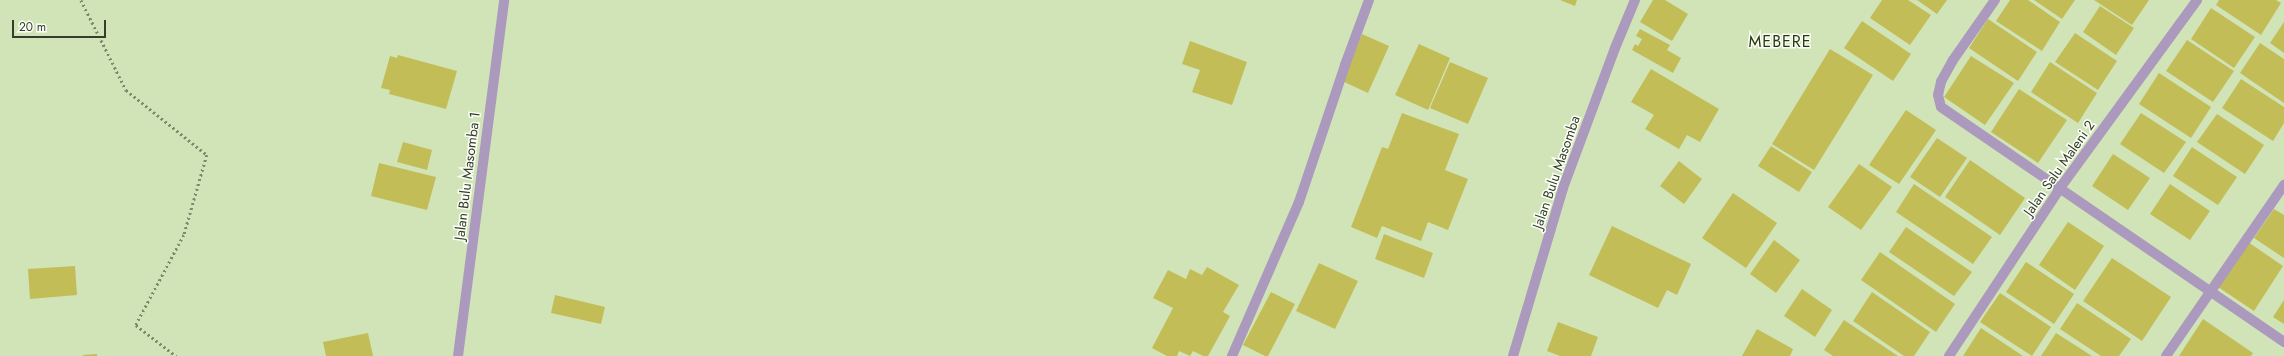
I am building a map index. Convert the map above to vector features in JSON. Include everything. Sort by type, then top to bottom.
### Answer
[{"type":"street","name":"Jalan Bulu Masomba 1","points":[[458,356],[504,0]]},
{"type":"street","points":[[1232,356],[1299,202],[1345,65],[1369,0]]},
{"type":"street","name":"Jalan Bulu Masomba","points":[[1513,356],[1563,188],[1615,48],[1635,0]]},
{"type":"street","points":[[1995,0],[1953,60],[1941,82],[1938,95],[1941,107],[2211,290],[2284,342]]},
{"type":"street","name":"Jalan Salu Maleni 2","points":[[1948,356],[2060,188],[2197,0]]},
{"type":"street","points":[[2166,356],[2284,185]]},
{"type":"path","points":[[81,0],[126,90],[207,155],[184,235],[136,325],[176,356]]},
{"type":"building","points":[[1560,0],[1577,0],[1575,6]]},
{"type":"building","points":[[1653,0],[1665,0],[1688,14],[1672,41],[1640,22]]},
{"type":"building","points":[[1882,0],[1908,0],[1931,15],[1910,45],[1870,18]]},
{"type":"building","points":[[1917,0],[1947,0],[1937,14]]},
{"type":"building","points":[[2010,0],[2028,0],[2060,22],[2042,51],[1996,21]]},
{"type":"building","points":[[2034,0],[2075,0],[2062,19]]},
{"type":"building","points":[[2094,0],[2149,0],[2132,25]]},
{"type":"building","points":[[2219,0],[2276,0],[2281,3],[2261,35],[2216,5]]},
{"type":"building","points":[[2100,6],[2134,28],[2116,55],[2083,32]]},
{"type":"building","points":[[2211,8],[2255,37],[2234,68],[2191,39]]},
{"type":"building","points":[[1988,19],[2037,52],[2018,81],[1969,48]]},
{"type":"building","points":[[1862,21],[1911,54],[1893,81],[1844,48]]},
{"type":"building","points":[[2284,22],[2284,53],[2270,43]]},
{"type":"building","points":[[1640,29],[1670,45],[1667,50],[1681,58],[1673,73],[1632,50],[1635,44],[1638,46],[1642,39],[1636,36]]},
{"type":"building","points":[[2075,33],[2117,61],[2098,90],[2055,62]]},
{"type":"building","points":[[1362,34],[1389,46],[1368,93],[1342,81]]},
{"type":"building","points":[[2187,40],[2234,71],[2213,102],[2166,71]]},
{"type":"building","points":[[1190,41],[1247,62],[1232,105],[1192,92],[1200,70],[1182,64]]},
{"type":"building","points":[[2260,43],[2284,59],[2284,103],[2240,73]]},
{"type":"building","points":[[1419,44],[1450,58],[1428,110],[1395,95]]},
{"type":"building","points":[[1830,49],[1873,75],[1814,170],[1772,144]]},
{"type":"building","points":[[398,55],[457,71],[446,109],[389,94],[390,90],[381,88],[390,56],[397,58]]},
{"type":"building","points":[[1971,56],[2014,83],[1985,125],[1944,97]]},
{"type":"building","points":[[1450,62],[1488,78],[1468,124],[1430,108]]},
{"type":"building","points":[[2050,62],[2097,93],[2078,123],[2031,92]]},
{"type":"building","points":[[1651,69],[1719,109],[1700,142],[1687,135],[1679,149],[1645,129],[1654,115],[1631,102]]},
{"type":"building","points":[[2159,73],[2211,107],[2191,138],[2139,104]]},
{"type":"building","points":[[2241,79],[2284,107],[2284,123],[2273,141],[2222,108]]},
{"type":"building","points":[[2019,89],[2067,120],[2038,163],[1991,132]]},
{"type":"building","points":[[1906,110],[1936,130],[1899,184],[1869,165]]},
{"type":"building","points":[[1402,113],[1459,134],[1445,170],[1468,179],[1448,230],[1428,222],[1421,241],[1382,226],[1377,238],[1351,227],[1382,147],[1388,149]]},
{"type":"building","points":[[2141,113],[2186,142],[2164,173],[2120,144]]},
{"type":"building","points":[[2217,114],[2264,145],[2245,174],[2197,142]]},
{"type":"building","points":[[1937,138],[1967,158],[1940,197],[1910,177]]},
{"type":"building","points":[[403,142],[432,150],[427,170],[397,162]]},
{"type":"building","points":[[1771,146],[1812,172],[1799,192],[1758,166]]},
{"type":"building","points":[[2192,147],[2237,177],[2218,205],[2173,176]]},
{"type":"building","points":[[2113,154],[2150,178],[2128,210],[2092,186]]},
{"type":"building","points":[[1970,160],[2025,198],[2000,235],[1945,197]]},
{"type":"building","points":[[1679,161],[1702,179],[1684,204],[1660,186]]},
{"type":"building","points":[[379,163],[436,177],[427,210],[371,196]]},
{"type":"building","points":[[1859,164],[1892,187],[1861,230],[1828,207]]},
{"type":"building","points":[[1914,184],[1992,237],[1973,264],[1896,212]]},
{"type":"building","points":[[2170,184],[2210,211],[2190,240],[2150,214]]},
{"type":"building","points":[[1733,193],[1777,223],[1746,268],[1702,238]]},
{"type":"building","points":[[2274,209],[2284,215],[2284,258],[2254,238]]},
{"type":"building","points":[[2068,222],[2104,246],[2075,290],[2039,265]]},
{"type":"building","points":[[1612,226],[1691,264],[1677,295],[1667,290],[1658,308],[1589,275]]},
{"type":"building","points":[[1906,227],[1972,272],[1954,296],[1889,252]]},
{"type":"building","points":[[1384,234],[1433,253],[1424,278],[1375,259]]},
{"type":"building","points":[[1774,240],[1800,260],[1776,293],[1750,274]]},
{"type":"building","points":[[2248,242],[2283,266],[2254,311],[2218,287]]},
{"type":"building","points":[[1880,252],[1955,304],[1936,332],[1861,280]]},
{"type":"building","points":[[2112,258],[2171,297],[2142,341],[2083,301]]},
{"type":"building","points":[[2026,262],[2074,294],[2054,324],[2006,292]]},
{"type":"building","points":[[1319,263],[1358,281],[1335,329],[1296,311]]},
{"type":"building","points":[[75,266],[77,295],[30,299],[28,269]]},
{"type":"building","points":[[1207,267],[1239,285],[1223,312],[1230,316],[1208,356],[1203,356],[1193,351],[1190,356],[1179,351],[1177,356],[1167,356],[1152,348],[1173,308],[1153,298],[1168,270],[1186,279],[1190,269],[1202,275]]},
{"type":"building","points":[[1802,289],[1832,310],[1815,337],[1784,316]]},
{"type":"building","points":[[1271,292],[1295,304],[1268,356],[1265,356],[1243,345]]},
{"type":"building","points":[[1872,292],[1930,332],[1914,356],[1904,356],[1853,321]]},
{"type":"building","points":[[2000,293],[2051,327],[2032,356],[1980,322]]},
{"type":"building","points":[[555,295],[605,307],[601,324],[551,313]]},
{"type":"building","points":[[2284,300],[2284,324],[2273,317]]},
{"type":"building","points":[[2077,303],[2131,339],[2119,356],[2101,356],[2060,329]]},
{"type":"building","points":[[2203,319],[2253,353],[2251,356],[2179,356]]},
{"type":"building","points":[[1844,320],[1898,356],[1833,356],[1824,350]]},
{"type":"building","points":[[1558,322],[1598,337],[1591,356],[1560,356],[1547,351]]},
{"type":"building","points":[[1981,328],[2023,356],[1963,356]]},
{"type":"building","points":[[1757,329],[1793,349],[1790,356],[1742,356]]},
{"type":"building","points":[[368,333],[373,356],[326,356],[323,342]]},
{"type":"building","points":[[2056,333],[2092,356],[2041,356]]},
{"type":"building","points":[[97,354],[97,356],[83,356],[83,355]]},
{"type":"district","name":"MEBERE","points":[[1780,42]]}]
